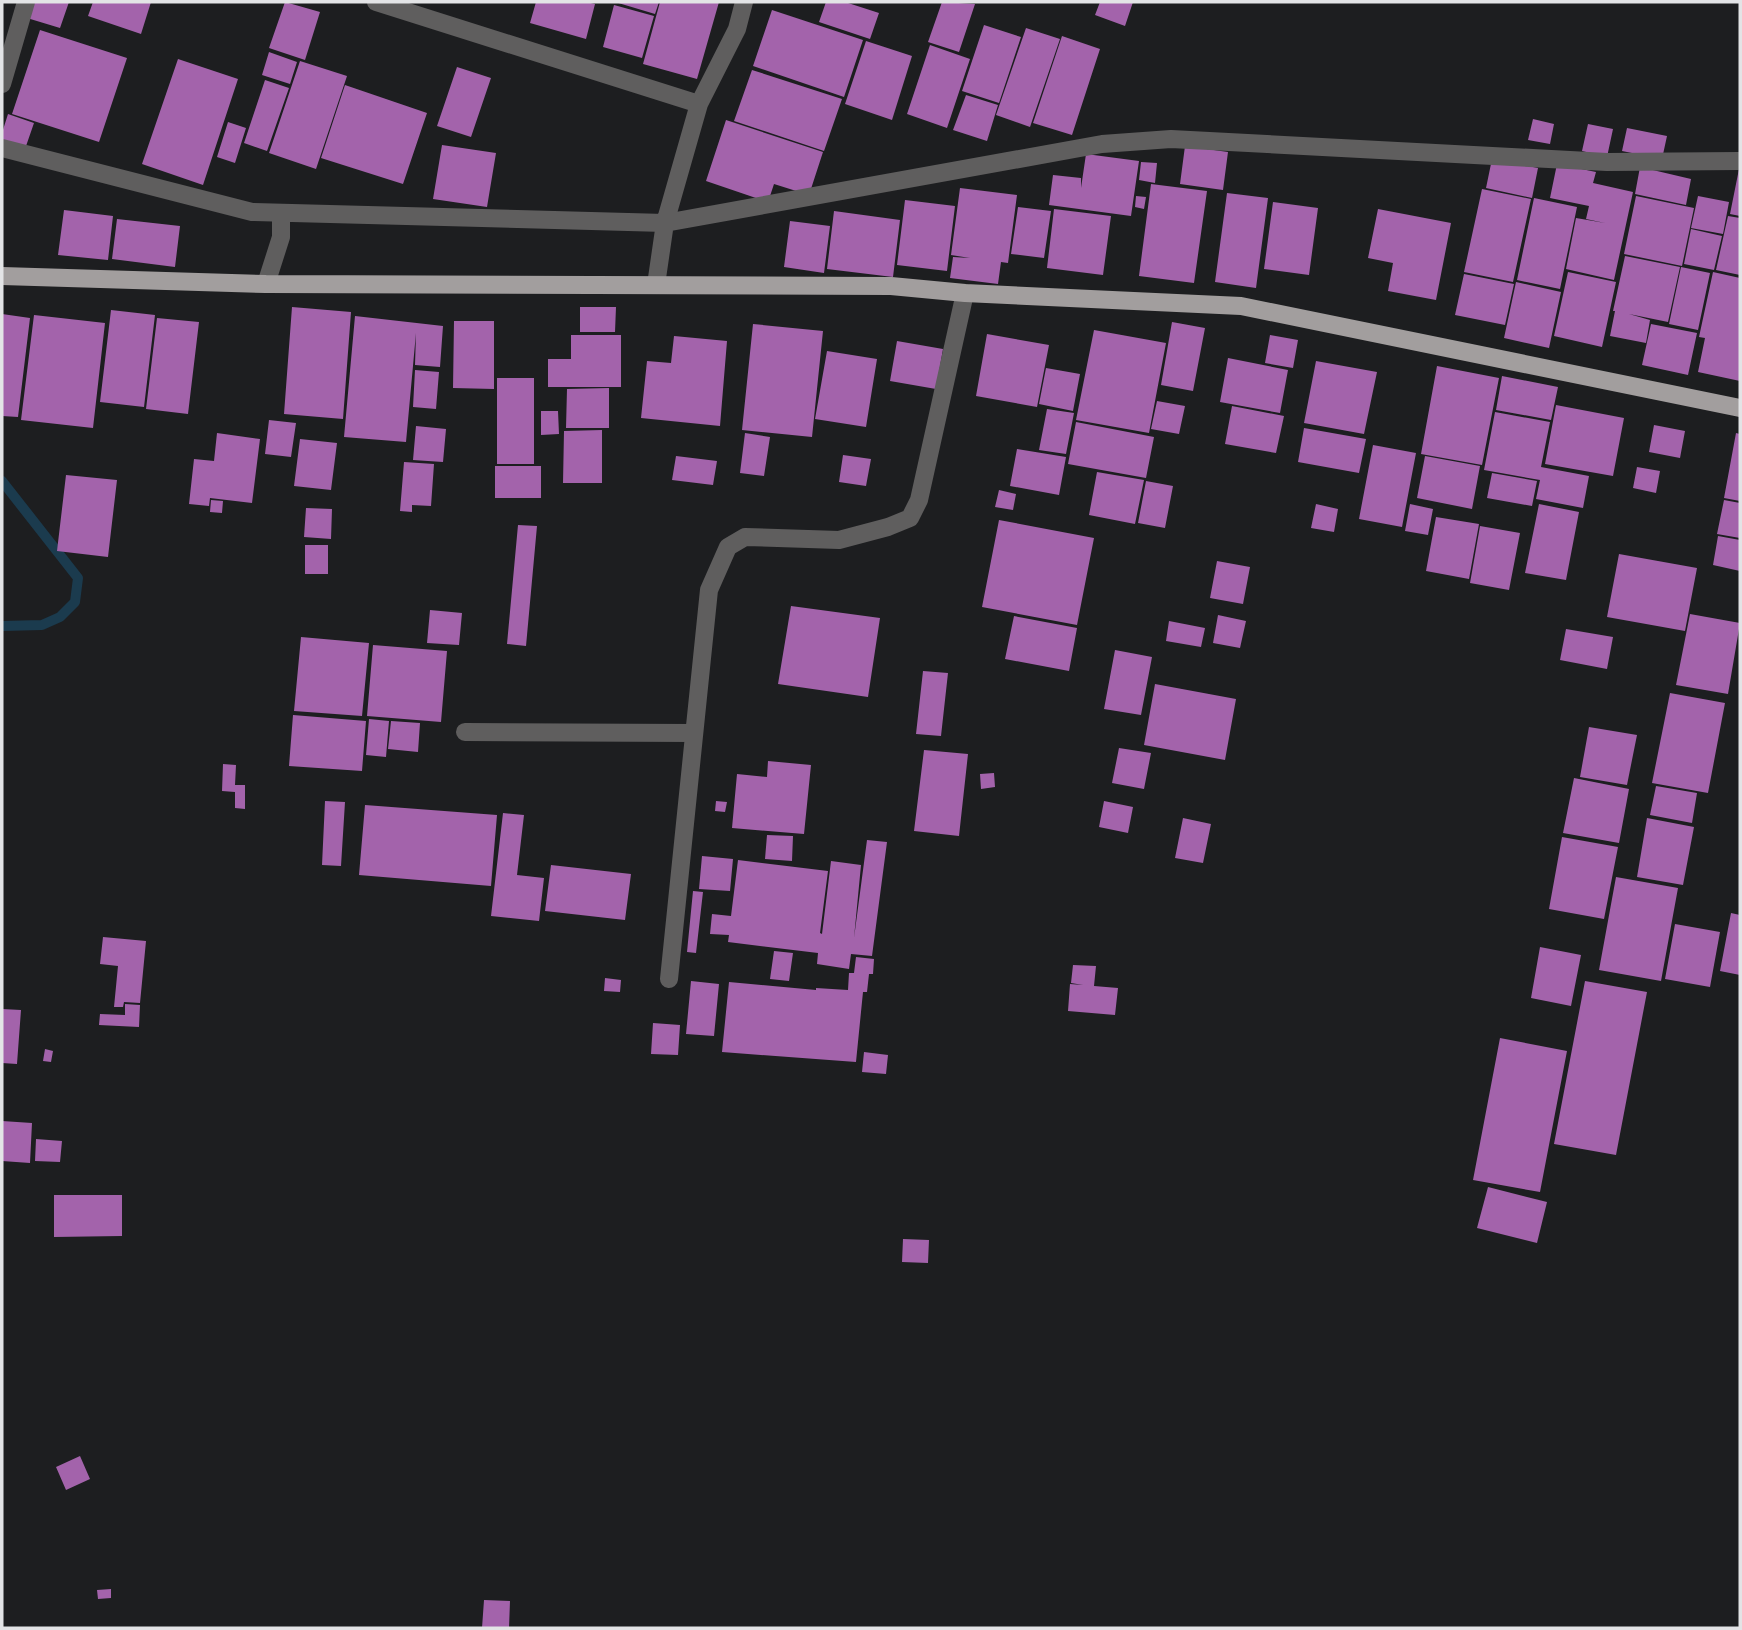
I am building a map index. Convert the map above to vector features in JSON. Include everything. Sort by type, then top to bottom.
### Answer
[{"type":"main road","points":[[2,276],[266,284],[891,286],[965,293],[1241,306],[1740,408]]},
{"type":"street","points":[[2,84],[26,2]]},
{"type":"street","points":[[376,2],[699,104]]},
{"type":"street","points":[[656,285],[666,223],[699,104],[737,29],[744,2]]},
{"type":"street","points":[[2,148],[253,212],[666,223],[1102,144],[1171,139],[1607,162],[1740,161]]},
{"type":"street","points":[[266,284],[281,237],[281,213]]},
{"type":"street","points":[[669,979],[709,590],[728,547],[745,537],[839,540],[910,518],[919,500],[965,293]]},
{"type":"street","points":[[465,732],[694,733]]},
{"type":"building","points":[[33,2],[69,2],[60,28],[27,18]]},
{"type":"building","points":[[93,2],[151,2],[141,34],[88,16]]},
{"type":"building","points":[[285,2],[320,12],[305,60],[269,48]]},
{"type":"building","points":[[536,2],[595,4],[586,39],[530,23]]},
{"type":"building","points":[[615,2],[659,2],[655,14]]},
{"type":"building","points":[[660,2],[719,2],[697,79],[643,64]]},
{"type":"building","points":[[826,2],[845,2],[879,13],[870,39],[819,22]]},
{"type":"building","points":[[942,2],[975,4],[959,52],[928,42]]},
{"type":"building","points":[[1100,2],[1133,2],[1125,26],[1095,15]]},
{"type":"building","points":[[614,5],[654,16],[642,58],[603,47]]},
{"type":"building","points":[[772,10],[863,40],[844,97],[753,66]]},
{"type":"building","points":[[984,25],[1021,37],[999,103],[962,91]]},
{"type":"building","points":[[1026,28],[1060,39],[1030,127],[996,115]]},
{"type":"building","points":[[40,30],[127,58],[99,142],[12,114]]},
{"type":"building","points":[[1062,36],[1100,49],[1072,135],[1033,123]]},
{"type":"building","points":[[866,41],[912,56],[892,120],[845,104]]},
{"type":"building","points":[[930,45],[970,59],[947,128],[907,114]]},
{"type":"building","points":[[269,52],[297,62],[290,84],[262,75]]},
{"type":"building","points":[[178,59],[238,79],[203,185],[142,164]]},
{"type":"building","points":[[300,61],[347,76],[316,169],[269,153]]},
{"type":"building","points":[[457,67],[491,78],[471,137],[437,126]]},
{"type":"building","points":[[752,70],[842,99],[824,151],[734,121]]},
{"type":"building","points":[[265,80],[289,88],[267,151],[244,143]]},
{"type":"building","points":[[345,85],[427,113],[403,184],[321,158]]},
{"type":"building","points":[[966,95],[998,105],[987,141],[953,130]]},
{"type":"building","points":[[8,114],[34,123],[25,149],[2,142]]},
{"type":"building","points":[[1533,119],[1554,124],[1550,144],[1528,140]]},
{"type":"building","points":[[726,120],[823,152],[809,195],[774,184],[768,202],[706,181]]},
{"type":"building","points":[[228,122],[246,128],[235,163],[217,157]]},
{"type":"building","points":[[1588,124],[1613,129],[1607,157],[1582,151]]},
{"type":"building","points":[[1627,128],[1667,136],[1662,159],[1622,151]]},
{"type":"building","points":[[442,145],[496,153],[487,207],[433,199]]},
{"type":"building","points":[[1185,146],[1228,152],[1223,190],[1180,184]]},
{"type":"building","points":[[1086,154],[1139,161],[1131,216],[1049,205],[1053,175],[1081,178],[1081,188]]},
{"type":"building","points":[[1492,159],[1538,168],[1532,198],[1486,188]]},
{"type":"building","points":[[1141,162],[1157,163],[1155,183],[1139,180]]},
{"type":"building","points":[[1557,164],[1596,172],[1593,183],[1633,192],[1614,280],[1566,269],[1576,218],[1605,223],[1586,219],[1589,206],[1550,198]]},
{"type":"building","points":[[1640,167],[1691,179],[1686,205],[1635,194]]},
{"type":"building","points":[[1740,169],[1740,216],[1730,214]]},
{"type":"building","points":[[1151,184],[1207,191],[1194,283],[1139,276]]},
{"type":"building","points":[[960,188],[1017,195],[1008,263],[1001,262],[998,284],[950,278],[953,257],[970,258],[951,255]]},
{"type":"building","points":[[1482,189],[1531,199],[1513,282],[1464,272]]},
{"type":"building","points":[[1227,193],[1268,198],[1256,288],[1215,282]]},
{"type":"building","points":[[1136,196],[1146,197],[1144,209],[1135,207]]},
{"type":"building","points":[[1636,196],[1694,208],[1682,266],[1624,254]]},
{"type":"building","points":[[1698,196],[1729,202],[1723,234],[1691,228]]},
{"type":"building","points":[[1534,198],[1577,207],[1560,289],[1517,280]]},
{"type":"building","points":[[905,200],[955,206],[947,271],[897,265]]},
{"type":"building","points":[[1273,202],[1318,208],[1309,275],[1264,269]]},
{"type":"building","points":[[1018,207],[1051,211],[1044,258],[1011,254]]},
{"type":"building","points":[[1054,209],[1111,216],[1103,275],[1047,268]]},
{"type":"building","points":[[1378,209],[1451,223],[1436,300],[1388,291],[1393,263],[1368,258]]},
{"type":"building","points":[[64,210],[113,216],[108,260],[58,255]]},
{"type":"building","points":[[834,211],[900,220],[893,277],[827,269]]},
{"type":"building","points":[[1728,216],[1740,218],[1740,275],[1716,270]]},
{"type":"building","points":[[117,219],[180,226],[175,267],[112,259]]},
{"type":"building","points":[[790,221],[830,226],[824,273],[784,267]]},
{"type":"building","points":[[1691,229],[1722,236],[1714,270],[1684,264]]},
{"type":"building","points":[[1625,256],[1680,267],[1668,322],[1629,314],[1650,320],[1646,343],[1610,336]]},
{"type":"building","points":[[1681,267],[1710,273],[1698,330],[1669,324]]},
{"type":"building","points":[[1568,272],[1616,282],[1602,347],[1554,336]]},
{"type":"building","points":[[1713,272],[1740,278],[1740,381],[1698,372],[1705,338],[1699,337]]},
{"type":"building","points":[[1464,274],[1514,284],[1505,325],[1455,315]]},
{"type":"building","points":[[1516,282],[1561,292],[1549,348],[1504,338]]},
{"type":"building","points":[[292,307],[351,312],[343,419],[284,414]]},
{"type":"building","points":[[580,307],[616,307],[615,332],[580,332]]},
{"type":"building","points":[[111,310],[155,315],[144,407],[100,402]]},
{"type":"building","points":[[2,314],[30,318],[18,417],[2,416]]},
{"type":"building","points":[[34,315],[105,323],[93,428],[21,420]]},
{"type":"building","points":[[355,316],[443,326],[440,367],[415,365],[416,333],[406,442],[344,437]]},
{"type":"building","points":[[157,318],[199,322],[188,414],[146,409]]},
{"type":"building","points":[[454,321],[494,321],[494,389],[453,388]]},
{"type":"building","points":[[1172,322],[1205,328],[1193,391],[1161,385]]},
{"type":"building","points":[[753,324],[823,331],[812,437],[742,430]]},
{"type":"building","points":[[1651,324],[1697,333],[1688,375],[1642,365]]},
{"type":"building","points":[[1094,330],[1166,343],[1149,433],[1076,420]]},
{"type":"building","points":[[987,334],[1049,345],[1037,407],[976,396]]},
{"type":"building","points":[[571,335],[621,335],[621,387],[548,387],[548,359],[571,359]]},
{"type":"building","points":[[1270,335],[1298,340],[1293,368],[1265,363]]},
{"type":"building","points":[[674,336],[727,341],[720,426],[641,418],[647,361],[671,363]]},
{"type":"building","points":[[897,341],[943,349],[936,389],[890,381]]},
{"type":"building","points":[[827,351],[877,359],[866,427],[815,419]]},
{"type":"building","points":[[1228,358],[1288,370],[1280,413],[1220,402]]},
{"type":"building","points":[[1316,361],[1377,372],[1364,434],[1304,423]]},
{"type":"building","points":[[1437,366],[1499,378],[1482,465],[1421,454]]},
{"type":"building","points":[[1046,368],[1080,374],[1073,411],[1039,404]]},
{"type":"building","points":[[415,370],[439,372],[436,409],[413,407]]},
{"type":"building","points":[[1502,376],[1558,387],[1551,420],[1496,410]]},
{"type":"building","points":[[497,378],[534,378],[534,464],[497,464]]},
{"type":"building","points":[[609,388],[609,428],[566,428],[567,389]]},
{"type":"building","points":[[1157,401],[1185,406],[1179,434],[1151,429]]},
{"type":"building","points":[[1556,405],[1624,418],[1613,476],[1545,464]]},
{"type":"building","points":[[1232,406],[1284,416],[1276,453],[1225,444]]},
{"type":"building","points":[[1047,409],[1074,413],[1066,454],[1039,450]]},
{"type":"building","points":[[541,411],[558,411],[559,434],[541,435]]},
{"type":"building","points":[[1495,412],[1550,422],[1541,467],[1589,476],[1583,508],[1536,499],[1540,480],[1484,470]]},
{"type":"building","points":[[269,420],[296,423],[291,457],[265,454]]},
{"type":"building","points":[[1076,422],[1154,437],[1146,478],[1068,464]]},
{"type":"building","points":[[1654,425],[1685,431],[1680,458],[1649,452]]},
{"type":"building","points":[[416,426],[446,429],[443,462],[413,460]]},
{"type":"building","points":[[1304,428],[1366,439],[1359,473],[1298,462]]},
{"type":"building","points":[[602,430],[602,483],[563,483],[564,431]]},
{"type":"building","points":[[217,433],[260,439],[252,503],[210,498],[209,506],[189,504],[194,459],[214,461]]},
{"type":"building","points":[[745,433],[770,437],[764,476],[740,473]]},
{"type":"building","points":[[1736,433],[1740,434],[1740,501],[1724,498]]},
{"type":"building","points":[[300,439],[337,443],[331,490],[294,486]]},
{"type":"building","points":[[1373,445],[1416,453],[1402,527],[1359,519]]},
{"type":"building","points":[[1017,449],[1066,457],[1059,495],[1010,486]]},
{"type":"building","points":[[843,455],[871,459],[866,486],[839,482]]},
{"type":"building","points":[[676,456],[717,461],[713,485],[672,480]]},
{"type":"building","points":[[1425,456],[1480,466],[1472,509],[1417,498]]},
{"type":"building","points":[[404,462],[434,464],[431,506],[412,505],[412,512],[400,511]]},
{"type":"building","points":[[495,466],[541,466],[541,498],[495,498]]},
{"type":"building","points":[[1637,467],[1660,471],[1656,493],[1633,488]]},
{"type":"building","points":[[1097,472],[1144,480],[1135,524],[1089,515]]},
{"type":"building","points":[[1492,473],[1537,481],[1532,506],[1487,498]]},
{"type":"building","points":[[66,475],[117,480],[108,557],[57,551]]},
{"type":"building","points":[[1146,481],[1173,486],[1165,528],[1138,523]]},
{"type":"building","points":[[999,490],[1016,494],[1013,510],[995,507]]},
{"type":"building","points":[[211,500],[223,501],[222,513],[210,512]]},
{"type":"building","points":[[1724,500],[1740,503],[1740,538],[1717,534]]},
{"type":"building","points":[[1316,504],[1338,509],[1334,532],[1311,528]]},
{"type":"building","points":[[1410,504],[1433,509],[1428,535],[1405,531]]},
{"type":"building","points":[[1539,504],[1579,512],[1566,580],[1525,573]]},
{"type":"building","points":[[306,508],[332,509],[331,539],[304,537]]},
{"type":"building","points":[[1436,517],[1479,524],[1469,579],[1426,571]]},
{"type":"building","points":[[999,520],[1094,538],[1077,625],[982,607]]},
{"type":"building","points":[[518,525],[537,526],[526,646],[507,644]]},
{"type":"building","points":[[1480,526],[1520,533],[1509,590],[1470,583]]},
{"type":"building","points":[[1718,536],[1740,540],[1740,571],[1713,565]]},
{"type":"building","points":[[305,545],[328,545],[328,574],[305,574]]},
{"type":"building","points":[[1619,554],[1697,568],[1685,631],[1607,617]]},
{"type":"building","points":[[1217,561],[1250,567],[1243,604],[1210,598]]},
{"type":"building","points":[[791,606],[880,618],[868,697],[778,684]]},
{"type":"building","points":[[430,610],[462,613],[459,645],[427,643]]},
{"type":"building","points":[[1690,614],[1740,623],[1728,694],[1676,685]]},
{"type":"building","points":[[1218,615],[1246,621],[1240,648],[1213,643]]},
{"type":"building","points":[[1014,616],[1077,628],[1069,671],[1005,659]]},
{"type":"building","points":[[1169,621],[1205,628],[1201,647],[1166,641]]},
{"type":"building","points":[[1566,629],[1613,637],[1607,669],[1560,660]]},
{"type":"building","points":[[301,637],[369,643],[362,716],[294,711]]},
{"type":"building","points":[[373,645],[447,651],[441,722],[367,716]]},
{"type":"building","points":[[1115,650],[1152,657],[1141,715],[1104,709]]},
{"type":"building","points":[[923,671],[948,673],[941,736],[916,734]]},
{"type":"building","points":[[1155,684],[1236,699],[1225,760],[1144,745]]},
{"type":"building","points":[[1670,693],[1725,703],[1708,793],[1652,783]]},
{"type":"building","points":[[293,715],[366,721],[362,771],[289,766]]},
{"type":"building","points":[[369,719],[389,721],[386,757],[366,755]]},
{"type":"building","points":[[391,721],[420,723],[418,752],[388,749]]},
{"type":"building","points":[[1589,727],[1637,735],[1627,785],[1580,777]]},
{"type":"building","points":[[1119,748],[1151,753],[1144,789],[1112,783]]},
{"type":"building","points":[[924,750],[968,754],[959,836],[914,831]]},
{"type":"building","points":[[768,761],[811,765],[804,834],[732,828],[737,774],[767,777]]},
{"type":"building","points":[[223,764],[236,765],[235,785],[245,785],[245,809],[235,808],[235,792],[222,791]]},
{"type":"building","points":[[994,773],[995,787],[981,789],[980,774]]},
{"type":"building","points":[[1574,778],[1629,789],[1619,843],[1563,833]]},
{"type":"building","points":[[1656,786],[1697,793],[1692,823],[1650,815]]},
{"type":"building","points":[[325,801],[345,802],[341,866],[322,865]]},
{"type":"building","points":[[716,801],[727,802],[725,812],[715,811]]},
{"type":"building","points":[[1104,801],[1133,807],[1128,833],[1099,827]]},
{"type":"building","points":[[365,805],[497,815],[491,886],[359,875]]},
{"type":"building","points":[[503,813],[524,815],[517,875],[544,878],[539,921],[491,916]]},
{"type":"building","points":[[1183,818],[1211,824],[1203,863],[1175,858]]},
{"type":"building","points":[[1647,818],[1694,827],[1683,885],[1637,877]]},
{"type":"building","points":[[767,835],[793,836],[792,861],[765,859]]},
{"type":"building","points":[[1562,837],[1618,847],[1604,919],[1549,909]]},
{"type":"building","points":[[867,840],[887,842],[872,956],[851,954],[849,969],[817,964],[818,953],[728,942],[729,935],[710,934],[712,914],[731,916],[738,860],[828,871],[822,934],[831,861],[861,865],[854,938]]},
{"type":"building","points":[[702,856],[733,859],[730,891],[699,889]]},
{"type":"building","points":[[551,865],[631,874],[625,920],[545,911]]},
{"type":"building","points":[[1616,877],[1678,888],[1661,981],[1599,970]]},
{"type":"building","points":[[693,891],[703,892],[696,953],[687,952]]},
{"type":"building","points":[[1731,913],[1740,915],[1740,975],[1720,971]]},
{"type":"building","points":[[1675,924],[1720,932],[1710,987],[1665,979]]},
{"type":"building","points":[[103,937],[146,941],[140,1003],[124,1002],[123,1007],[114,1007],[118,966],[100,964]]},
{"type":"building","points":[[1540,947],[1581,955],[1571,1006],[1531,998]]},
{"type":"building","points":[[774,951],[793,953],[789,981],[770,979]]},
{"type":"building","points":[[856,957],[874,959],[873,974],[869,974],[867,992],[863,992],[856,1062],[722,1052],[729,982],[816,990],[848,990],[849,973],[854,973]]},
{"type":"building","points":[[1073,965],[1096,966],[1094,986],[1118,988],[1115,1015],[1068,1011],[1070,984],[1083,985],[1071,983]]},
{"type":"building","points":[[605,978],[621,980],[620,992],[604,991]]},
{"type":"building","points":[[691,981],[719,984],[714,1036],[686,1034]]},
{"type":"building","points":[[1585,981],[1647,992],[1616,1155],[1554,1144]]},
{"type":"building","points":[[125,1004],[140,1005],[139,1027],[99,1025],[100,1014],[125,1015]]},
{"type":"building","points":[[2,1009],[21,1010],[17,1064],[2,1063]]},
{"type":"building","points":[[653,1023],[680,1025],[678,1055],[651,1054]]},
{"type":"building","points":[[1500,1038],[1567,1051],[1540,1192],[1473,1180]]},
{"type":"building","points":[[45,1049],[53,1051],[51,1062],[43,1061]]},
{"type":"building","points":[[864,1052],[888,1055],[886,1074],[862,1072]]},
{"type":"building","points":[[2,1121],[32,1123],[30,1163],[2,1161]]},
{"type":"building","points":[[36,1139],[62,1141],[60,1162],[35,1161]]},
{"type":"building","points":[[1488,1187],[1547,1202],[1537,1243],[1477,1228]]},
{"type":"building","points":[[54,1195],[122,1195],[122,1236],[54,1237]]},
{"type":"building","points":[[903,1239],[929,1240],[928,1263],[902,1262]]},
{"type":"building","points":[[80,1456],[90,1479],[66,1490],[56,1467]]},
{"type":"building","points":[[111,1589],[111,1598],[98,1599],[97,1590]]},
{"type":"building","points":[[484,1600],[510,1601],[509,1628],[482,1628]]},
{"type":"waterway","points":[[2,481],[78,578],[75,602],[60,617],[42,625],[2,626]]}]
